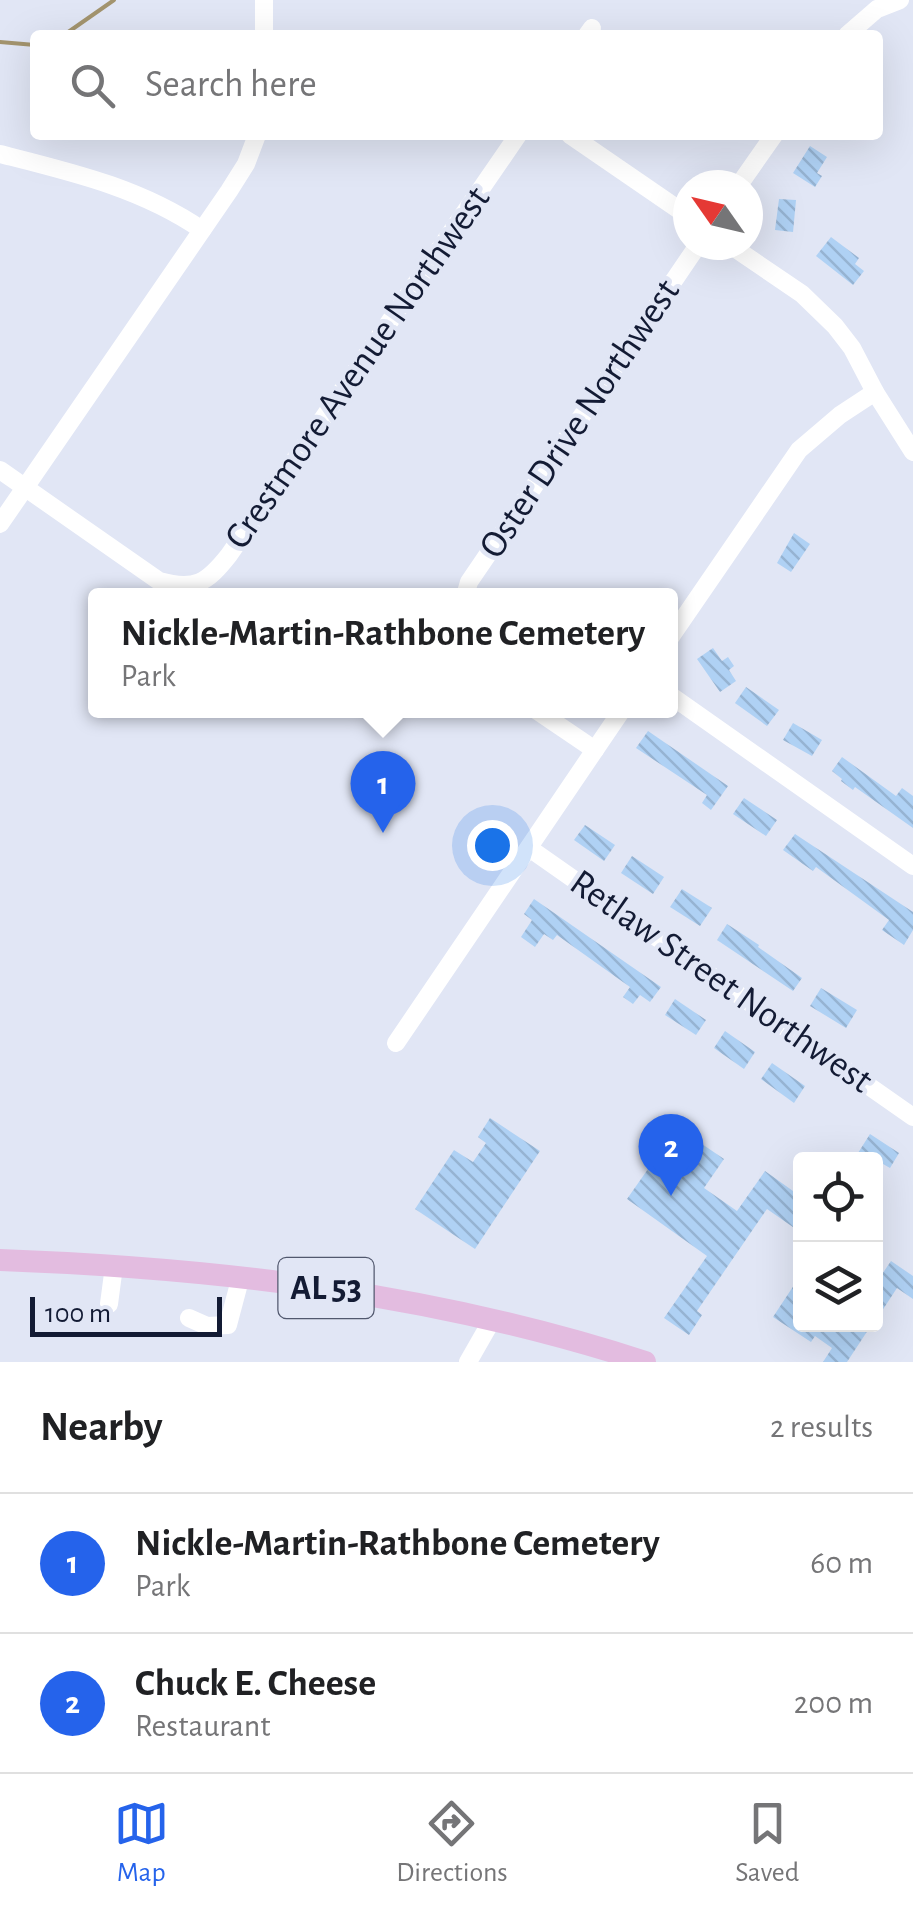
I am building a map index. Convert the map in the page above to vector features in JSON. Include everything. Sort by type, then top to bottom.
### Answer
[{"type":"main road","name":"AL 53","points":[[0,1260],[240,1276],[358,1294],[492,1320],[644,1362]]},
{"type":"street","points":[[264,0],[264,30]]},
{"type":"street","points":[[853,30],[877,9],[900,0]]},
{"type":"street","points":[[0,524],[246,164],[256,140]]},
{"type":"street","name":"Crestmore Avenue Northwest","points":[[25,487],[159,581],[178,586],[212,576],[515,140]]},
{"type":"street","points":[[577,140],[673,206]]},
{"type":"street","points":[[750,170],[771,140]]},
{"type":"street","points":[[0,154],[126,189],[202,230]]},
{"type":"street","name":"Oster Drive Northwest","points":[[467,588],[688,260]]},
{"type":"street","points":[[751,260],[818,307],[852,348],[913,452]]},
{"type":"street","points":[[678,626],[799,450],[840,414],[875,392]]},
{"type":"street","points":[[0,470],[25,487]]},
{"type":"street","points":[[678,701],[913,866]]},
{"type":"street","points":[[548,718],[595,750]]},
{"type":"street","points":[[396,1043],[617,718]]},
{"type":"street","name":"Retlaw Street Northwest","points":[[529,848],[913,1117]]},
{"type":"street","points":[[109,1304],[114,1266]]},
{"type":"street","points":[[189,1318],[207,1326],[228,1325],[240,1276]]},
{"type":"street","points":[[468,1362],[492,1320]]},
{"type":"building","points":[[810,146],[827,157],[817,173],[822,176],[815,187],[793,173]]},
{"type":"building","points":[[779,199],[796,200],[793,232],[775,230]]},
{"type":"building","points":[[831,237],[859,258],[855,264],[864,271],[853,285],[816,256]]},
{"type":"building","points":[[794,533],[810,544],[791,572],[777,563]]},
{"type":"building","points":[[713,648],[722,661],[728,657],[734,666],[729,670],[736,681],[720,692],[697,659]]},
{"type":"building","points":[[746,687],[779,710],[767,726],[735,703]]},
{"type":"building","points":[[793,723],[822,740],[812,756],[783,740]]},
{"type":"building","points":[[648,731],[728,786],[711,810],[702,803],[707,795],[636,748]]},
{"type":"building","points":[[842,757],[896,796],[902,788],[913,796],[913,828],[841,781],[832,771]]},
{"type":"building","points":[[744,798],[777,820],[766,836],[733,814]]},
{"type":"building","points":[[585,825],[615,845],[604,861],[574,840]]},
{"type":"building","points":[[795,834],[913,912],[913,930],[904,945],[882,930],[889,920],[816,867],[813,871],[783,850]]},
{"type":"building","points":[[632,856],[664,877],[653,894],[621,873]]},
{"type":"building","points":[[682,889],[712,908],[700,926],[670,907]]},
{"type":"building","points":[[534,899],[661,987],[650,1002],[640,995],[633,1004],[623,997],[630,987],[557,935],[553,940],[544,934],[535,947],[521,937],[532,920],[524,914]]},
{"type":"building","points":[[727,924],[802,978],[793,991],[717,940]]},
{"type":"building","points":[[821,988],[857,1010],[846,1028],[810,1006]]},
{"type":"building","points":[[675,999],[706,1020],[696,1035],[665,1015]]},
{"type":"building","points":[[725,1031],[755,1052],[744,1069],[714,1048]]},
{"type":"building","points":[[772,1063],[805,1086],[794,1103],[761,1079]]},
{"type":"building","points":[[490,1118],[540,1151],[475,1249],[415,1209],[454,1150],[473,1162],[486,1143],[478,1137]]},
{"type":"building","points":[[676,1129],[724,1159],[704,1188],[737,1211],[765,1171],[793,1191],[793,1227],[767,1209],[697,1311],[702,1315],[689,1335],[664,1318],[707,1256],[627,1199]]},
{"type":"building","points":[[870,1134],[899,1153],[890,1168],[883,1164],[883,1152],[859,1152]]},
{"type":"building","points":[[891,1261],[913,1276],[913,1299],[897,1288],[883,1309],[883,1273]]},
{"type":"building","points":[[793,1287],[793,1330],[773,1317]]},
{"type":"building","points":[[796,1332],[867,1332],[847,1362],[823,1362],[832,1348],[815,1336],[811,1342]]},
{"type":"waterway","points":[[71,30],[114,0]]},
{"type":"waterway","points":[[0,42],[30,45]]},
{"type":"place","name":"Nickle-Martin-Rathbone Cemetery","points":[[383,833]]},
{"type":"place","name":"Chuck E. Cheese","points":[[671,1196]]}]
